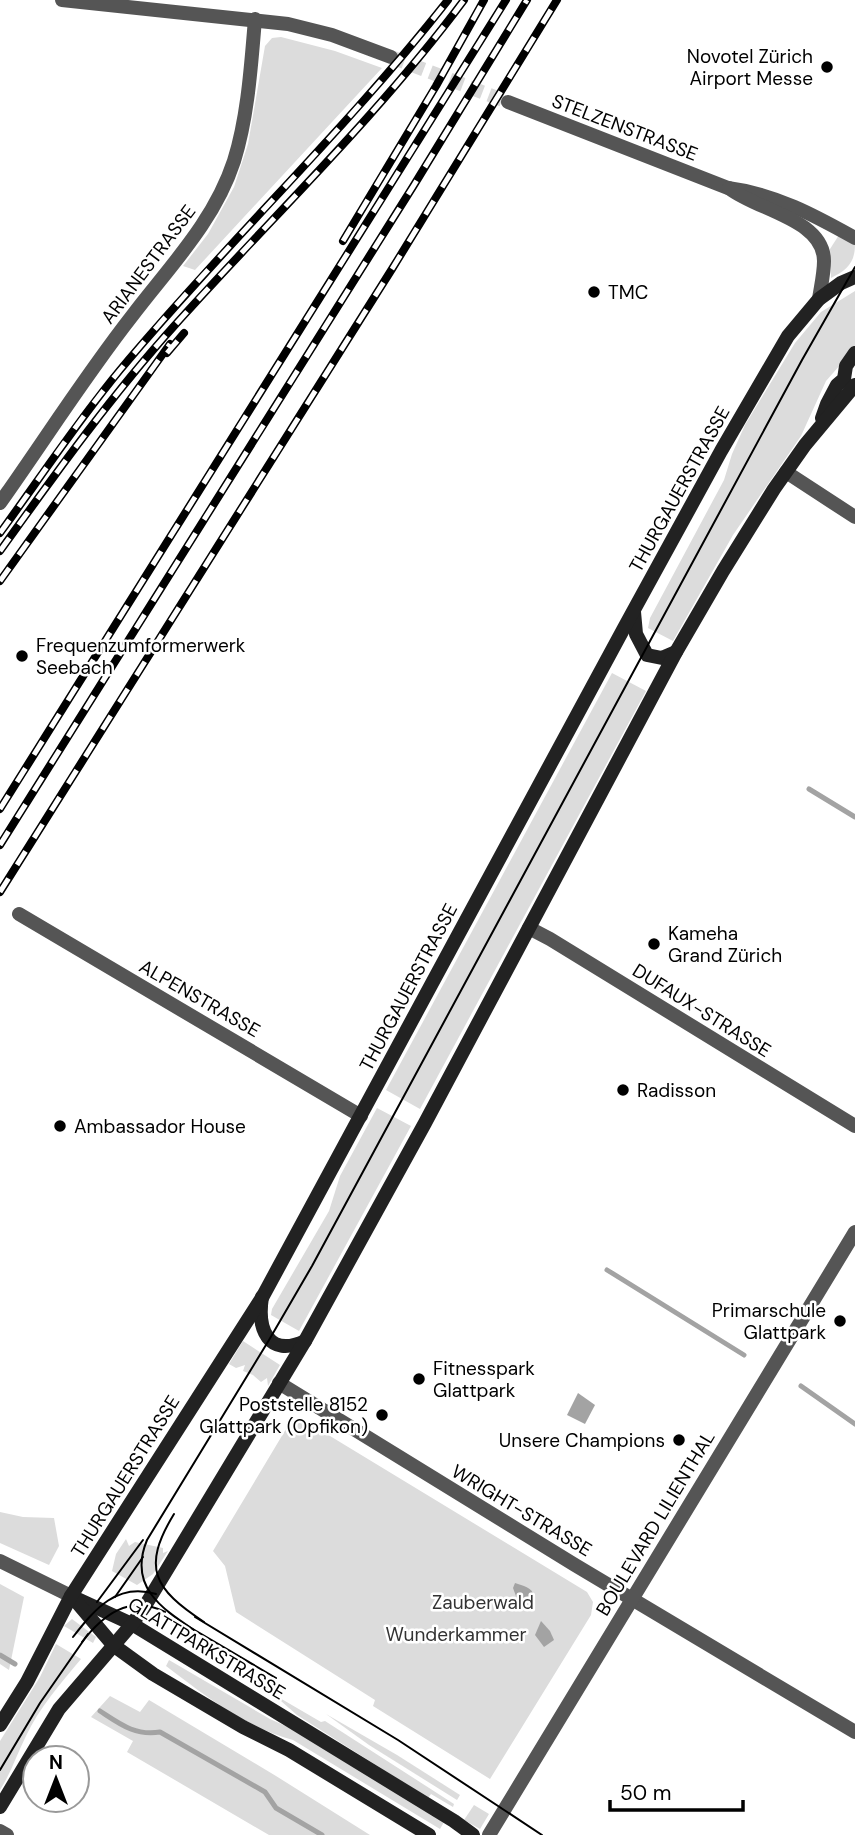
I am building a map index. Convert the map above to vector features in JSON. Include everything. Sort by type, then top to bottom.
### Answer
[{"type":"main road","name":"THURGAUERSTRASSE","points":[[0,1725],[27,1682],[71,1596],[263,1296],[634,610],[788,336],[819,299],[841,283],[855,277]]},
{"type":"main road","points":[[0,1807],[59,1709],[132,1624],[305,1341],[676,652],[755,517],[820,426],[837,385],[849,382],[846,366],[855,353]]},
{"type":"main road","points":[[634,610],[636,634],[644,652],[656,658],[676,652]]},
{"type":"main road","points":[[263,1296],[261,1321],[264,1334],[282,1346],[297,1345],[305,1341]]},
{"type":"main road","points":[[71,1596],[114,1645],[153,1674],[243,1727],[289,1750],[429,1835]]},
{"type":"main road","name":"GLATTPARKSTRASSE","points":[[71,1596],[132,1624],[454,1821],[472,1835]]},
{"type":"street","points":[[62,0],[255,19],[317,31],[391,57]]},
{"type":"street","name":"ARIANESTRASSE","points":[[0,503],[131,317],[188,246],[212,211],[225,184],[240,140],[255,19]]},
{"type":"street","name":"STELZENSTRASSE","points":[[508,102],[728,188],[748,190],[791,204],[855,238]]},
{"type":"street","name":"STELZENSTRASSE","points":[[728,188],[741,198],[795,221],[813,233],[823,250],[819,299]]},
{"type":"street","points":[[849,382],[855,367]]},
{"type":"street","points":[[786,472],[855,517]]},
{"type":"street","name":"ALPENSTRASSE","points":[[19,914],[361,1116]]},
{"type":"street","name":"DUFAUX-STRASSE","points":[[529,929],[550,939],[855,1126]]},
{"type":"street","name":"BOULEVARD LILIENTHAL","points":[[489,1835],[855,1232]]},
{"type":"street","name":"WRIGHT-STRASSE","points":[[279,1383],[855,1732]]},
{"type":"street","points":[[0,1560],[71,1596]]},
{"type":"street","points":[[0,1831],[7,1835]]},
{"type":"green space","points":[[281,37],[335,51],[382,68],[195,270],[183,266],[208,234],[234,187],[248,144],[265,46],[272,38]]},
{"type":"green space","points":[[839,235],[855,244],[855,251],[849,265],[831,278],[830,249]]},
{"type":"green space","points":[[855,291],[855,348],[826,381],[801,436],[733,535],[673,641],[648,628],[650,618],[724,480],[745,425],[795,343],[821,312]]},
{"type":"green space","points":[[612,673],[646,691],[420,1109],[386,1090]]},
{"type":"green space","points":[[377,1108],[411,1126],[299,1331],[271,1315],[272,1309],[329,1211],[340,1176]]},
{"type":"green space","points":[[243,1341],[280,1365],[268,1386],[267,1378],[261,1382],[243,1371],[245,1365],[236,1368],[229,1364]]},
{"type":"green space","name":"Wunderkammer","points":[[295,1419],[302,1419],[587,1592],[593,1602],[591,1615],[490,1779],[373,1706],[375,1700],[236,1612],[225,1566],[213,1551],[289,1424]]},
{"type":"green space","points":[[0,1512],[23,1517],[54,1518],[59,1546],[49,1565],[0,1543]]},
{"type":"green space","points":[[126,1539],[129,1546],[135,1542],[163,1548],[163,1553],[168,1551],[153,1574],[137,1585],[112,1571],[116,1554]]},
{"type":"green space","points":[[0,1584],[24,1597],[9,1670],[0,1664]]},
{"type":"green space","points":[[72,1619],[96,1637],[93,1643],[64,1626]]},
{"type":"green space","points":[[56,1644],[81,1659],[37,1716],[0,1790],[0,1741],[40,1677]]},
{"type":"green space","points":[[169,1660],[290,1728],[444,1822],[440,1829],[293,1740],[242,1719],[166,1666]]},
{"type":"green space","points":[[273,1694],[321,1722],[325,1721],[454,1804],[453,1807],[431,1794],[428,1798],[297,1715]]},
{"type":"green space","points":[[110,1696],[140,1712],[149,1700],[370,1835],[269,1835],[127,1752],[133,1741],[91,1717]]},
{"type":"green space","points":[[326,1714],[460,1795],[457,1800],[369,1745]]},
{"type":"green space","points":[[474,1805],[489,1814],[480,1829],[464,1820]]},
{"type":"shaded area","points":[[578,1393],[595,1405],[585,1424],[567,1415]]},
{"type":"shaded area","points":[[515,1583],[529,1589],[534,1596],[520,1607],[513,1588]]},
{"type":"shaded area","points":[[541,1621],[554,1640],[544,1647],[535,1635]]},
{"type":"waterway","points":[[809,789],[855,817]]},
{"type":"waterway","points":[[607,1270],[744,1355]]},
{"type":"waterway","points":[[801,1386],[855,1424]]},
{"type":"waterway","points":[[0,1655],[15,1664]]},
{"type":"waterway","points":[[100,1711],[135,1731],[160,1732],[265,1792],[276,1808],[322,1835]]},
{"type":"tunnel","points":[[391,57],[508,102]]},
{"type":"tram line","points":[[194,1630],[160,1604],[145,1583],[142,1556],[147,1540],[312,1266],[802,360],[855,267]]},
{"type":"tram line","points":[[174,1514],[158,1549],[158,1576],[174,1599],[204,1622]]},
{"type":"tram line","points":[[97,1602],[143,1540]]},
{"type":"tram line","points":[[115,1597],[143,1557]]},
{"type":"tram line","points":[[73,1637],[99,1608],[118,1595],[142,1591],[156,1594]]},
{"type":"tram line","points":[[82,1642],[99,1623],[128,1606],[140,1605],[165,1612]]},
{"type":"tram line","points":[[195,1617],[398,1740],[542,1835]]},
{"type":"tram line","points":[[186,1625],[276,1678]]},
{"type":"tram line","points":[[0,1770],[40,1703],[88,1634]]},
{"type":"railway","points":[[0,533],[120,370],[369,95],[448,0]]},
{"type":"railway","points":[[0,551],[84,435],[151,352],[360,126],[464,0]]},
{"type":"railway","points":[[343,241],[484,0]]},
{"type":"railway","points":[[0,809],[506,0]]},
{"type":"railway","points":[[0,845],[527,0]]},
{"type":"railway","points":[[0,892],[392,269],[557,0]]},
{"type":"railway","points":[[167,353],[184,333]]},
{"type":"railway","points":[[0,581],[170,344]]},
{"type":"place","name":"Novotel Zürich Airport Messe","points":[[827,67]]},
{"type":"place","name":"TMC","points":[[594,292]]},
{"type":"place","name":"Frequenzumformerwerk Seebach","points":[[22,656]]},
{"type":"place","name":"Kameha Grand Zürich","points":[[654,944]]},
{"type":"place","name":"Radisson","points":[[623,1090]]},
{"type":"place","name":"Ambassador House","points":[[60,1126]]},
{"type":"place","name":"Primarschule Glattpark","points":[[840,1321]]},
{"type":"place","name":"Fitnesspark Glattpark","points":[[419,1379]]},
{"type":"place","name":"Poststelle 8152 Glattpark (Opfikon)","points":[[382,1415]]},
{"type":"place","name":"Unsere Champions","points":[[679,1440]]},
{"type":"park label","name":"Zauberwald","points":[[483,1602]]}]
